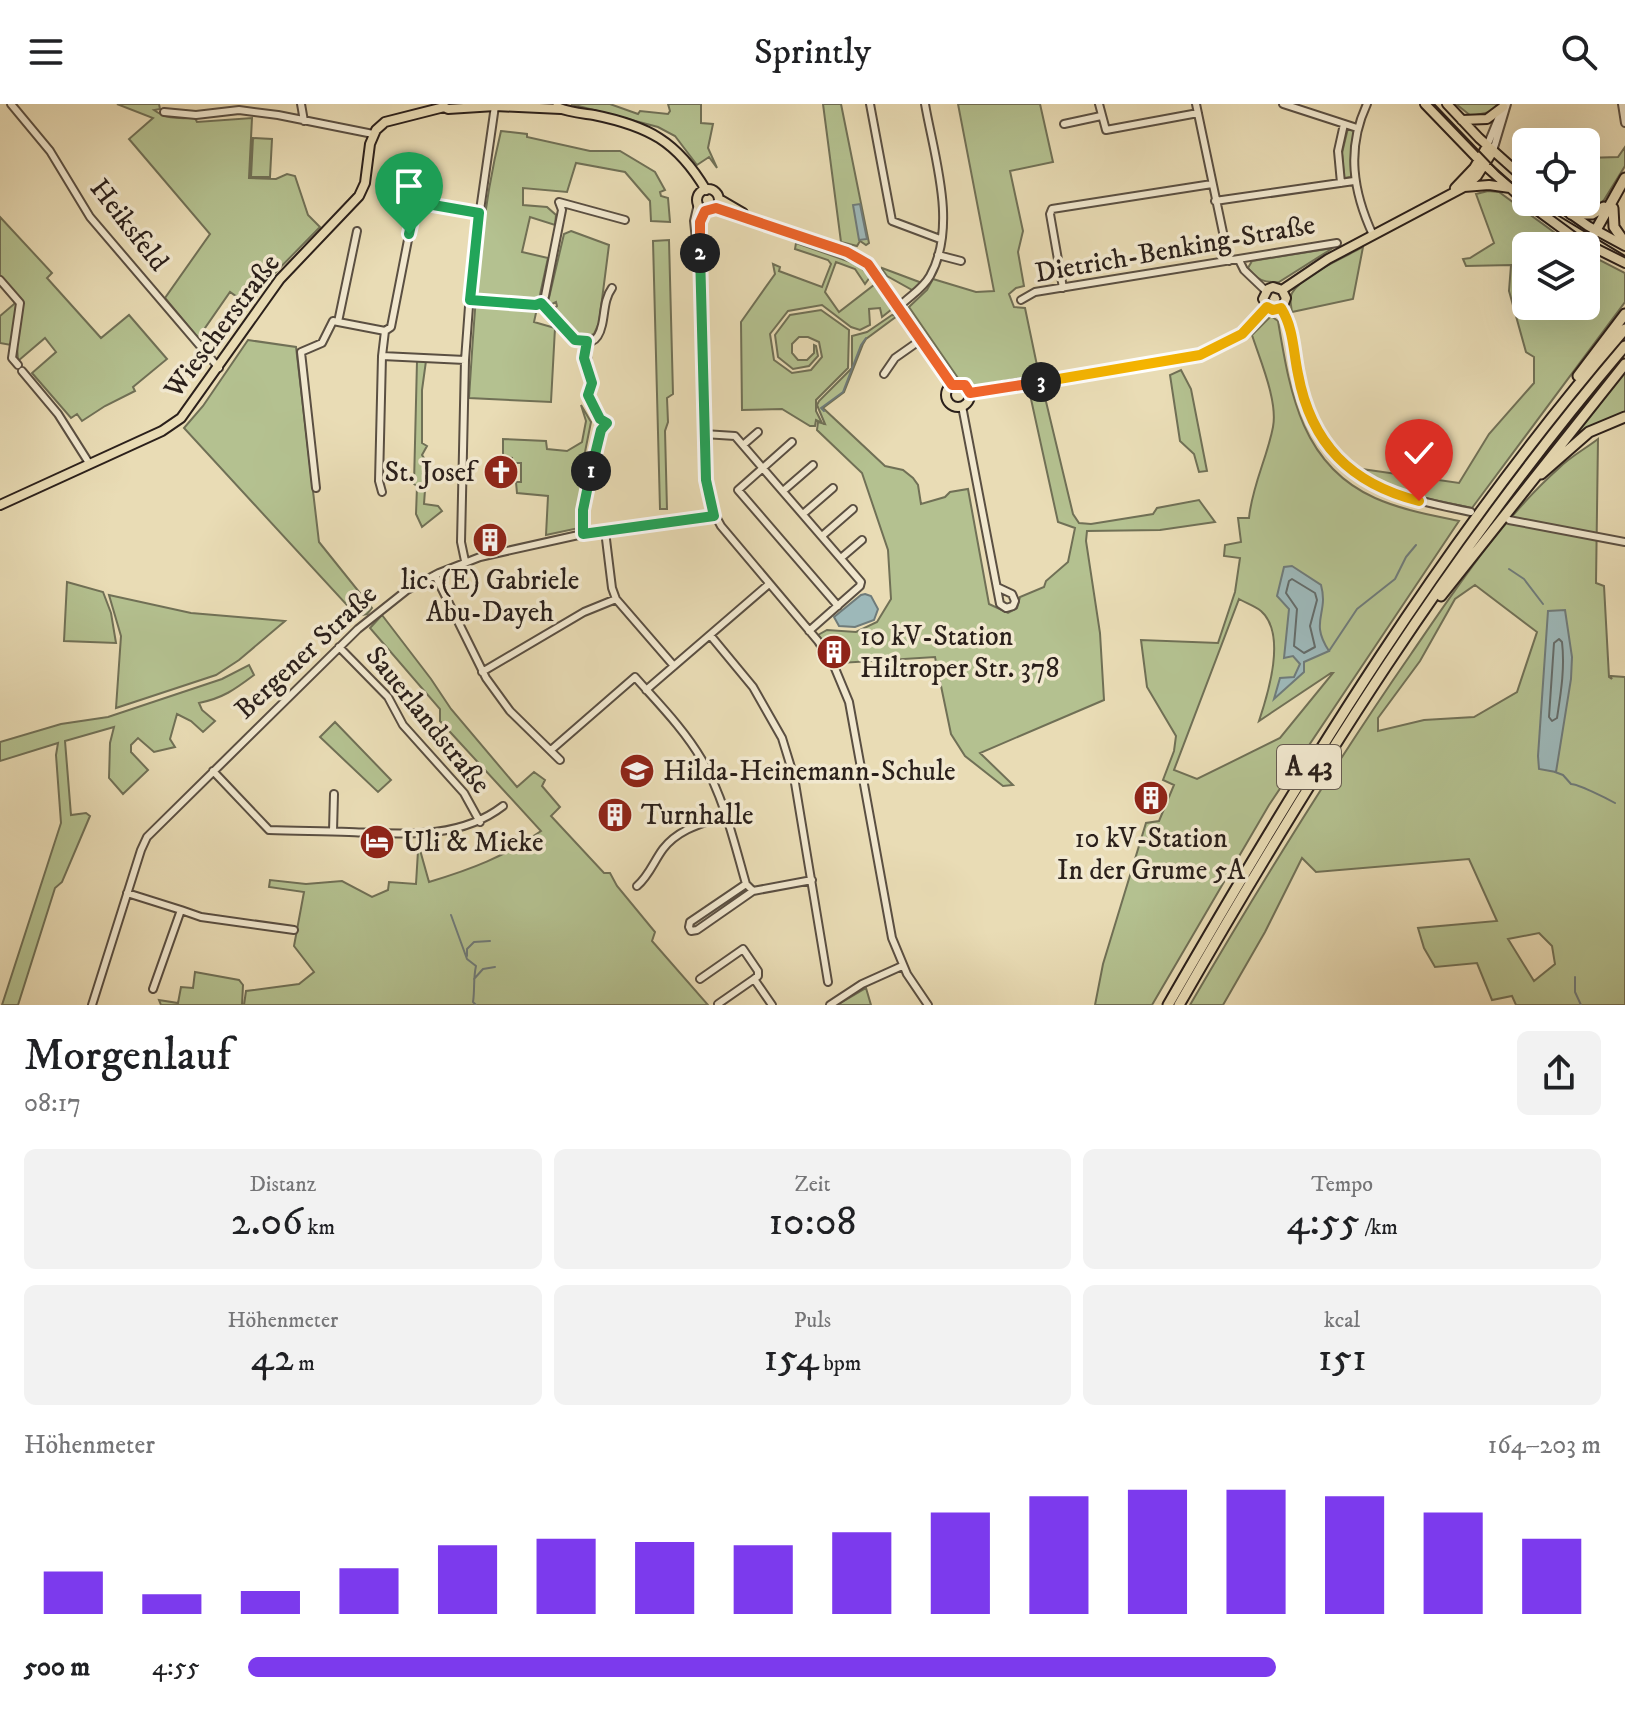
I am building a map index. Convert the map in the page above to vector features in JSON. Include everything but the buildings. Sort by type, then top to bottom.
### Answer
[{"type":"highway","points":[[1597,231],[1613,208],[1623,184]]},
{"type":"highway","points":[[1600,210],[1623,184]]},
{"type":"highway","points":[[1597,231],[1623,184]]},
{"type":"highway","points":[[1613,208],[1614,227],[1625,245]]},
{"type":"highway","points":[[1472,517],[1625,314]]},
{"type":"highway","name":"A 43","points":[[1168,1005],[1327,738],[1472,517],[1625,329]]},
{"type":"highway","name":"A 43","points":[[1179,1005],[1280,836],[1403,642],[1515,484],[1625,346]]},
{"type":"highway","points":[[1403,642],[1424,620],[1625,364]]},
{"type":"highway","points":[[1533,481],[1582,437],[1605,423],[1625,417]]},
{"type":"main road","points":[[540,104],[647,129],[680,154],[702,200]]},
{"type":"main road","points":[[1447,104],[1512,168]]},
{"type":"main road","points":[[373,134],[385,122],[452,105],[561,109]]},
{"type":"main road","points":[[1424,105],[1510,188]]},
{"type":"main road","points":[[1462,120],[1487,119],[1505,105]]},
{"type":"main road","name":"Wiescherstraße","points":[[0,505],[162,431],[181,418],[280,279],[359,196],[365,183],[373,134]]},
{"type":"main road","points":[[1482,162],[1490,148]]},
{"type":"main road","name":"Dietrich-Benking-Straße","points":[[1282,290],[1328,259],[1463,187],[1482,162]]},
{"type":"main road","name":"Dietrich-Benking-Straße","points":[[1449,195],[1482,162]]},
{"type":"main road","name":"Dietrich-Benking-Straße","points":[[1463,187],[1489,185],[1510,188]]},
{"type":"main road","points":[[702,200],[714,191],[717,203]]},
{"type":"main road","points":[[702,200],[717,203],[754,220],[861,259],[872,268],[952,385]]},
{"type":"main road","points":[[1545,216],[1568,232]]},
{"type":"main road","points":[[1574,216],[1625,245]]},
{"type":"main road","points":[[1600,252],[1625,263]]},
{"type":"main road","name":"Dietrich-Benking-Straße","points":[[1267,307],[1263,299],[1266,291],[1273,287],[1282,290],[1286,300],[1281,308]]},
{"type":"main road","points":[[970,393],[1200,355],[1242,334],[1267,307],[1273,310],[1281,308]]},
{"type":"main road","points":[[952,385],[965,385],[970,393],[962,406],[954,406],[948,400],[947,392],[952,385]]},
{"type":"street","name":"Heiksfeld","points":[[11,104],[50,151],[90,217],[219,368]]},
{"type":"street","points":[[301,104],[304,121]]},
{"type":"street","points":[[870,104],[892,221],[940,239]]},
{"type":"street","points":[[899,307],[926,282],[938,255],[942,197],[925,104]]},
{"type":"street","points":[[1099,104],[1106,130],[1198,113]]},
{"type":"street","points":[[1196,104],[1229,261]]},
{"type":"street","points":[[1283,104],[1357,128]]},
{"type":"street","points":[[1367,104],[1357,128],[1353,152],[1354,181],[1362,212],[1373,235]]},
{"type":"street","points":[[1622,104],[1625,123]]},
{"type":"street","points":[[465,561],[461,542],[465,360],[479,213],[495,105]]},
{"type":"street","points":[[1490,148],[1505,105]]},
{"type":"street","points":[[164,112],[196,115],[239,110],[373,134]]},
{"type":"street","points":[[1064,124],[1101,116]]},
{"type":"street","points":[[1341,183],[1338,151],[1344,124]]},
{"type":"street","points":[[1215,201],[1354,181]]},
{"type":"street","points":[[1063,288],[1050,214],[1052,209],[1212,184]]},
{"type":"street","points":[[702,200],[694,221],[700,265],[707,489],[714,516],[834,666],[849,702],[888,925],[902,966],[928,1005]]},
{"type":"street","points":[[316,488],[301,352],[322,343],[331,322],[385,331],[391,327],[415,204],[419,202],[479,213]]},
{"type":"street","points":[[470,300],[541,303],[562,210],[559,202],[625,220]]},
{"type":"street","points":[[338,322],[357,231]]},
{"type":"street","name":"Dietrich-Benking-Straße","points":[[1021,300],[1035,292],[1337,243]]},
{"type":"street","points":[[938,255],[961,261]]},
{"type":"street","points":[[1239,260],[1244,270],[1266,291]]},
{"type":"street","points":[[0,280],[20,303],[12,358],[58,414],[89,463]]},
{"type":"street","points":[[541,303],[575,340],[587,341],[594,339],[602,328],[607,296],[612,288]]},
{"type":"street","points":[[1281,308],[1291,329],[1305,401],[1318,432],[1331,452],[1354,473],[1386,491],[1472,517]]},
{"type":"street","points":[[382,492],[379,481],[385,331]]},
{"type":"street","points":[[884,374],[895,358],[922,339]]},
{"type":"street","points":[[583,534],[589,483],[601,430],[607,423],[600,419],[588,395],[592,383],[584,358],[587,341]]},
{"type":"street","points":[[382,356],[465,360]]},
{"type":"street","points":[[962,406],[997,587]]},
{"type":"street","points":[[743,445],[758,432]]},
{"type":"street","points":[[704,434],[732,434],[861,582],[809,631]]},
{"type":"street","points":[[792,442],[738,490],[838,606]]},
{"type":"street","points":[[783,491],[813,465]]},
{"type":"street","points":[[803,514],[833,488]]},
{"type":"street","points":[[822,536],[853,509]]},
{"type":"street","name":"Bergener Straße","points":[[92,1005],[147,837],[386,604],[465,561],[583,534],[714,516]]},
{"type":"street","points":[[1509,520],[1625,542]]},
{"type":"street","points":[[605,531],[616,599],[674,666]]},
{"type":"street","points":[[841,558],[862,540]]},
{"type":"street","points":[[435,575],[482,672],[510,711],[560,760]]},
{"type":"street","points":[[646,690],[769,584]]},
{"type":"street","points":[[482,672],[584,612],[616,599]]},
{"type":"street","points":[[710,635],[753,687],[782,738],[794,777],[828,982]]},
{"type":"street","name":"Sauerlandstraße","points":[[339,647],[388,697],[403,725],[464,793],[480,822]]},
{"type":"street","points":[[551,750],[635,677],[701,759],[726,815],[746,884],[753,891]]},
{"type":"street","points":[[213,771],[269,830],[418,834],[480,822],[503,806]]},
{"type":"street","points":[[333,831],[334,794]]},
{"type":"street","points":[[637,886],[660,851],[672,839],[687,829],[726,815]]},
{"type":"street","points":[[746,884],[690,922],[691,931],[697,930],[753,891],[812,880]]},
{"type":"street","points":[[127,893],[201,917],[294,930]]},
{"type":"street","points":[[153,989],[181,910]]},
{"type":"street","points":[[700,979],[743,949],[758,971],[758,976],[718,1004]]},
{"type":"street","points":[[830,1005],[862,984],[902,966]]},
{"type":"street","points":[[754,979],[772,1005]]},
{"type":"green space","points":[[117,104],[159,104],[160,109],[154,110],[159,113],[173,118],[195,118],[197,122],[252,118],[249,178],[295,176],[308,215],[320,227],[266,282],[250,306],[230,292],[198,338],[165,298],[210,234],[129,139],[153,118]]},
{"type":"green space","points":[[571,104],[610,104],[638,114],[640,111],[668,114],[668,104],[701,104],[701,123],[713,124],[708,148],[717,168],[709,157],[697,165],[675,136],[658,127]]},
{"type":"green space","points":[[823,104],[841,104],[869,243],[866,245],[860,241],[857,246],[841,242]]},
{"type":"green space","points":[[958,104],[1040,104],[1053,162],[1010,171],[1023,231],[1018,252],[1024,286],[1009,294],[1014,307],[1025,308],[1039,375],[975,386],[958,378],[909,307],[927,290],[933,279],[976,292],[994,291]]},
{"type":"green space","points":[[1456,104],[1498,104],[1490,112],[1471,116]]},
{"type":"green space","points":[[1348,128],[1354,131],[1351,177],[1344,178],[1342,153]]},
{"type":"green space","points":[[501,131],[527,134],[527,137],[590,151],[620,151],[655,172],[665,190],[660,192],[661,196],[668,198],[670,222],[651,221],[650,201],[625,172],[576,163],[567,192],[523,188],[523,205],[547,207],[556,215],[555,225],[530,217],[522,252],[548,258],[534,322],[555,328],[551,402],[469,398],[483,231]]},
{"type":"green space","points":[[253,138],[272,139],[270,177],[251,177]]},
{"type":"green space","points":[[1625,147],[1625,166],[1600,203],[1600,158],[1618,157]]},
{"type":"green space","points":[[1499,192],[1512,201],[1512,216],[1532,216],[1554,232],[1512,232],[1512,302],[1509,291],[1511,265],[1466,266],[1463,259],[1494,243],[1476,194]]},
{"type":"green space","points":[[0,217],[52,273],[47,278],[101,338],[129,315],[167,359],[133,387],[135,391],[82,421],[77,414],[71,418],[32,373],[56,352],[45,338],[18,361],[17,346],[0,343],[0,316],[20,299],[0,275]]},
{"type":"green space","points":[[571,231],[609,245],[599,323],[594,334],[584,338],[570,329],[553,309],[557,306],[556,302],[550,305],[548,302],[564,234]]},
{"type":"green space","points":[[669,240],[673,394],[667,398],[668,422],[665,431],[667,509],[660,509],[653,241]]},
{"type":"green space","points":[[796,243],[859,265],[870,277],[865,284],[855,269],[836,262],[825,292],[839,312],[874,285],[892,309],[882,317],[880,308],[869,309],[870,325],[860,330],[851,327],[822,305],[788,311],[770,334],[774,360],[792,373],[811,370],[822,357],[819,342],[799,337],[792,344],[792,353],[798,360],[807,360],[816,346],[818,356],[809,366],[793,369],[778,357],[775,335],[790,315],[821,310],[849,330],[848,368],[816,400],[816,411],[822,423],[816,420],[815,426],[782,409],[742,410],[741,322],[775,274],[773,264],[780,267],[779,271],[822,287],[831,264],[828,260],[795,249]]},
{"type":"green space","points":[[1363,247],[1353,299],[1292,312],[1291,297],[1297,286],[1314,273]]},
{"type":"green space","points":[[1333,248],[1279,282],[1261,280],[1248,268],[1252,261]]},
{"type":"green space","points":[[1600,260],[1625,273],[1625,302],[1472,508],[1401,493],[1362,469],[1459,483],[1489,434],[1534,383],[1534,357],[1526,352],[1517,320],[1600,320]]},
{"type":"green space","points":[[882,268],[922,283],[914,291],[887,276]]},
{"type":"green space","points":[[892,315],[897,316],[866,339],[844,392],[823,408],[885,466],[903,470],[913,478],[918,485],[921,504],[945,497],[950,492],[968,489],[989,604],[1008,613],[1017,608],[1020,597],[1044,587],[1046,581],[1068,562],[1075,528],[1058,522],[1029,390],[1043,389],[1073,514],[1079,523],[1091,524],[1153,514],[1157,508],[1199,500],[1215,522],[1160,530],[1087,531],[1100,633],[1104,700],[980,753],[1013,785],[1003,786],[965,756],[951,734],[935,657],[840,663],[818,635],[827,630],[856,632],[877,622],[891,599],[888,550],[862,473],[817,430],[818,422],[825,424],[817,405],[852,368],[852,336],[867,332]]},
{"type":"green space","points":[[1271,316],[1278,321],[1294,400],[1303,424],[1330,466],[1350,484],[1375,498],[1406,509],[1459,521],[1269,805],[1152,1005],[1095,1005],[1103,964],[1146,823],[1159,821],[1174,785],[1163,780],[1176,736],[1147,687],[1141,640],[1218,643],[1235,592],[1240,558],[1224,556],[1225,545],[1241,542],[1238,518],[1249,518],[1274,417],[1267,381],[1252,335]],"holes":[[[1239,599],[1261,611],[1269,621],[1273,634],[1273,664],[1259,721],[1333,673],[1280,738],[1197,779],[1174,770]]]},
{"type":"green space","points":[[248,340],[296,347],[319,542],[372,608],[367,614],[357,616],[184,428],[203,406]]},
{"type":"green space","points":[[417,361],[426,361],[422,390],[422,443],[427,446],[422,455],[426,461],[423,480],[429,483],[424,504],[438,506],[442,511],[422,527],[416,514],[417,486],[414,484]]},
{"type":"green space","points":[[1181,370],[1191,389],[1207,471],[1199,472],[1194,454],[1180,441],[1170,375]]},
{"type":"green space","points":[[1625,371],[1625,413],[1585,431],[1563,447]]},
{"type":"green space","points":[[581,405],[591,422],[584,457],[590,458],[579,528],[546,535],[548,496],[517,493],[516,482],[521,482],[521,463],[512,463],[512,458],[503,457],[503,439],[546,441],[547,449],[567,451],[582,442],[586,421]]},
{"type":"green space","points":[[1598,439],[1596,583],[1604,586],[1609,677],[1625,677],[1625,1005],[1516,1005],[1512,996],[1492,1000],[1477,963],[1435,967],[1424,948],[1418,928],[1497,921],[1469,859],[1316,872],[1302,858],[1265,932],[1223,1005],[1190,1005],[1325,784],[1462,581],[1517,510],[1563,464]],"holes":[[[1475,585],[1537,632],[1517,692],[1474,717],[1424,720],[1378,731],[1378,718],[1420,661],[1455,599]],[[1539,933],[1552,946],[1555,964],[1534,981],[1508,939]]]},
{"type":"green space","points":[[67,582],[103,592],[111,613],[116,643],[64,641]]},
{"type":"green space","points":[[109,595],[191,613],[285,621],[216,675],[116,708],[121,636]]},
{"type":"green space","points":[[382,615],[451,709],[517,787],[534,772],[545,780],[542,786],[560,807],[551,816],[604,873],[610,873],[655,932],[652,941],[708,1005],[244,1005],[246,991],[299,984],[314,972],[294,946],[304,892],[269,887],[270,880],[306,884],[342,881],[372,897],[388,890],[389,882],[416,884],[420,850],[429,882],[487,861],[541,831],[440,721],[440,709],[370,628]]},
{"type":"green space","points":[[249,665],[254,675],[228,693],[199,703],[202,710],[215,721],[203,732],[177,714],[170,739],[175,747],[154,752],[138,738],[131,745],[131,752],[148,770],[123,794],[109,778],[110,743],[114,727],[65,741],[71,815],[86,813],[90,816],[62,882],[55,888],[18,1005],[2,1005],[61,823],[56,755],[58,743],[0,761],[0,742],[61,724],[108,717],[222,679]]},
{"type":"green space","points":[[335,722],[391,780],[378,792],[320,737]]},
{"type":"green space","points":[[195,972],[239,980],[243,985],[242,1005],[161,1005],[159,1000],[178,1003],[181,987],[193,988]]},
{"type":"green space","points":[[866,988],[871,1005],[837,1005]]},
{"type":"water","points":[[860,204],[867,239],[859,240],[853,205]]},
{"type":"water","points":[[1292,566],[1321,585],[1320,632],[1329,651],[1304,662],[1304,672],[1274,699],[1280,678],[1294,677],[1300,664],[1293,656],[1284,658],[1289,609],[1277,596],[1284,567]]},
{"type":"water","points":[[865,594],[871,596],[878,609],[874,620],[855,627],[839,626],[834,617]]},
{"type":"water","points":[[1565,610],[1572,657],[1571,679],[1556,772],[1539,769],[1538,756],[1548,611]]},
{"type":"waterway","points":[[824,411],[821,408],[843,392],[866,338]]},
{"type":"waterway","points":[[1329,651],[1357,609],[1395,579],[1416,545]]},
{"type":"waterway","points":[[1509,569],[1524,579],[1543,604]]},
{"type":"waterway","points":[[1555,772],[1571,784],[1615,803]]},
{"type":"waterway","points":[[451,915],[467,959],[476,966],[473,1002],[476,1005]]},
{"type":"waterway","points":[[467,956],[467,949],[474,942],[490,941]]},
{"type":"waterway","points":[[474,979],[483,969],[495,967]]},
{"type":"waterway","points":[[1575,977],[1575,992],[1581,1005]]},
{"type":"tram line","points":[[1434,104],[1512,183]]},
{"type":"tram line","points":[[1559,216],[1625,256]]},
{"type":"place","name":"St. Josef","points":[[501,472]]},
{"type":"place","name":"lic. (E) Gabriele Abu-Dayeh","points":[[490,540]]},
{"type":"place","name":"10 kV-Station Hiltroper Str. 378","points":[[834,652]]},
{"type":"place","name":"Hilda-Heinemann-Schule","points":[[637,771]]},
{"type":"place","name":"10 kV-Station In der Grume 5A","points":[[1151,798]]},
{"type":"place","name":"Turnhalle","points":[[615,815]]},
{"type":"place","name":"Uli & Mieke","points":[[377,842]]},
{"type":"route","points":[[409,234],[416,202],[479,213],[470,300],[541,303],[575,340],[587,341],[584,358],[592,383],[588,395],[600,419],[607,423],[601,430],[583,510],[583,534],[714,516],[706,480],[700,222],[705,211],[716,208],[847,252],[868,264],[952,385],[965,385],[970,393],[1200,355],[1242,334],[1267,307],[1273,310],[1281,308],[1291,329],[1300,385],[1310,417],[1331,452],[1370,483],[1419,501]]}]
